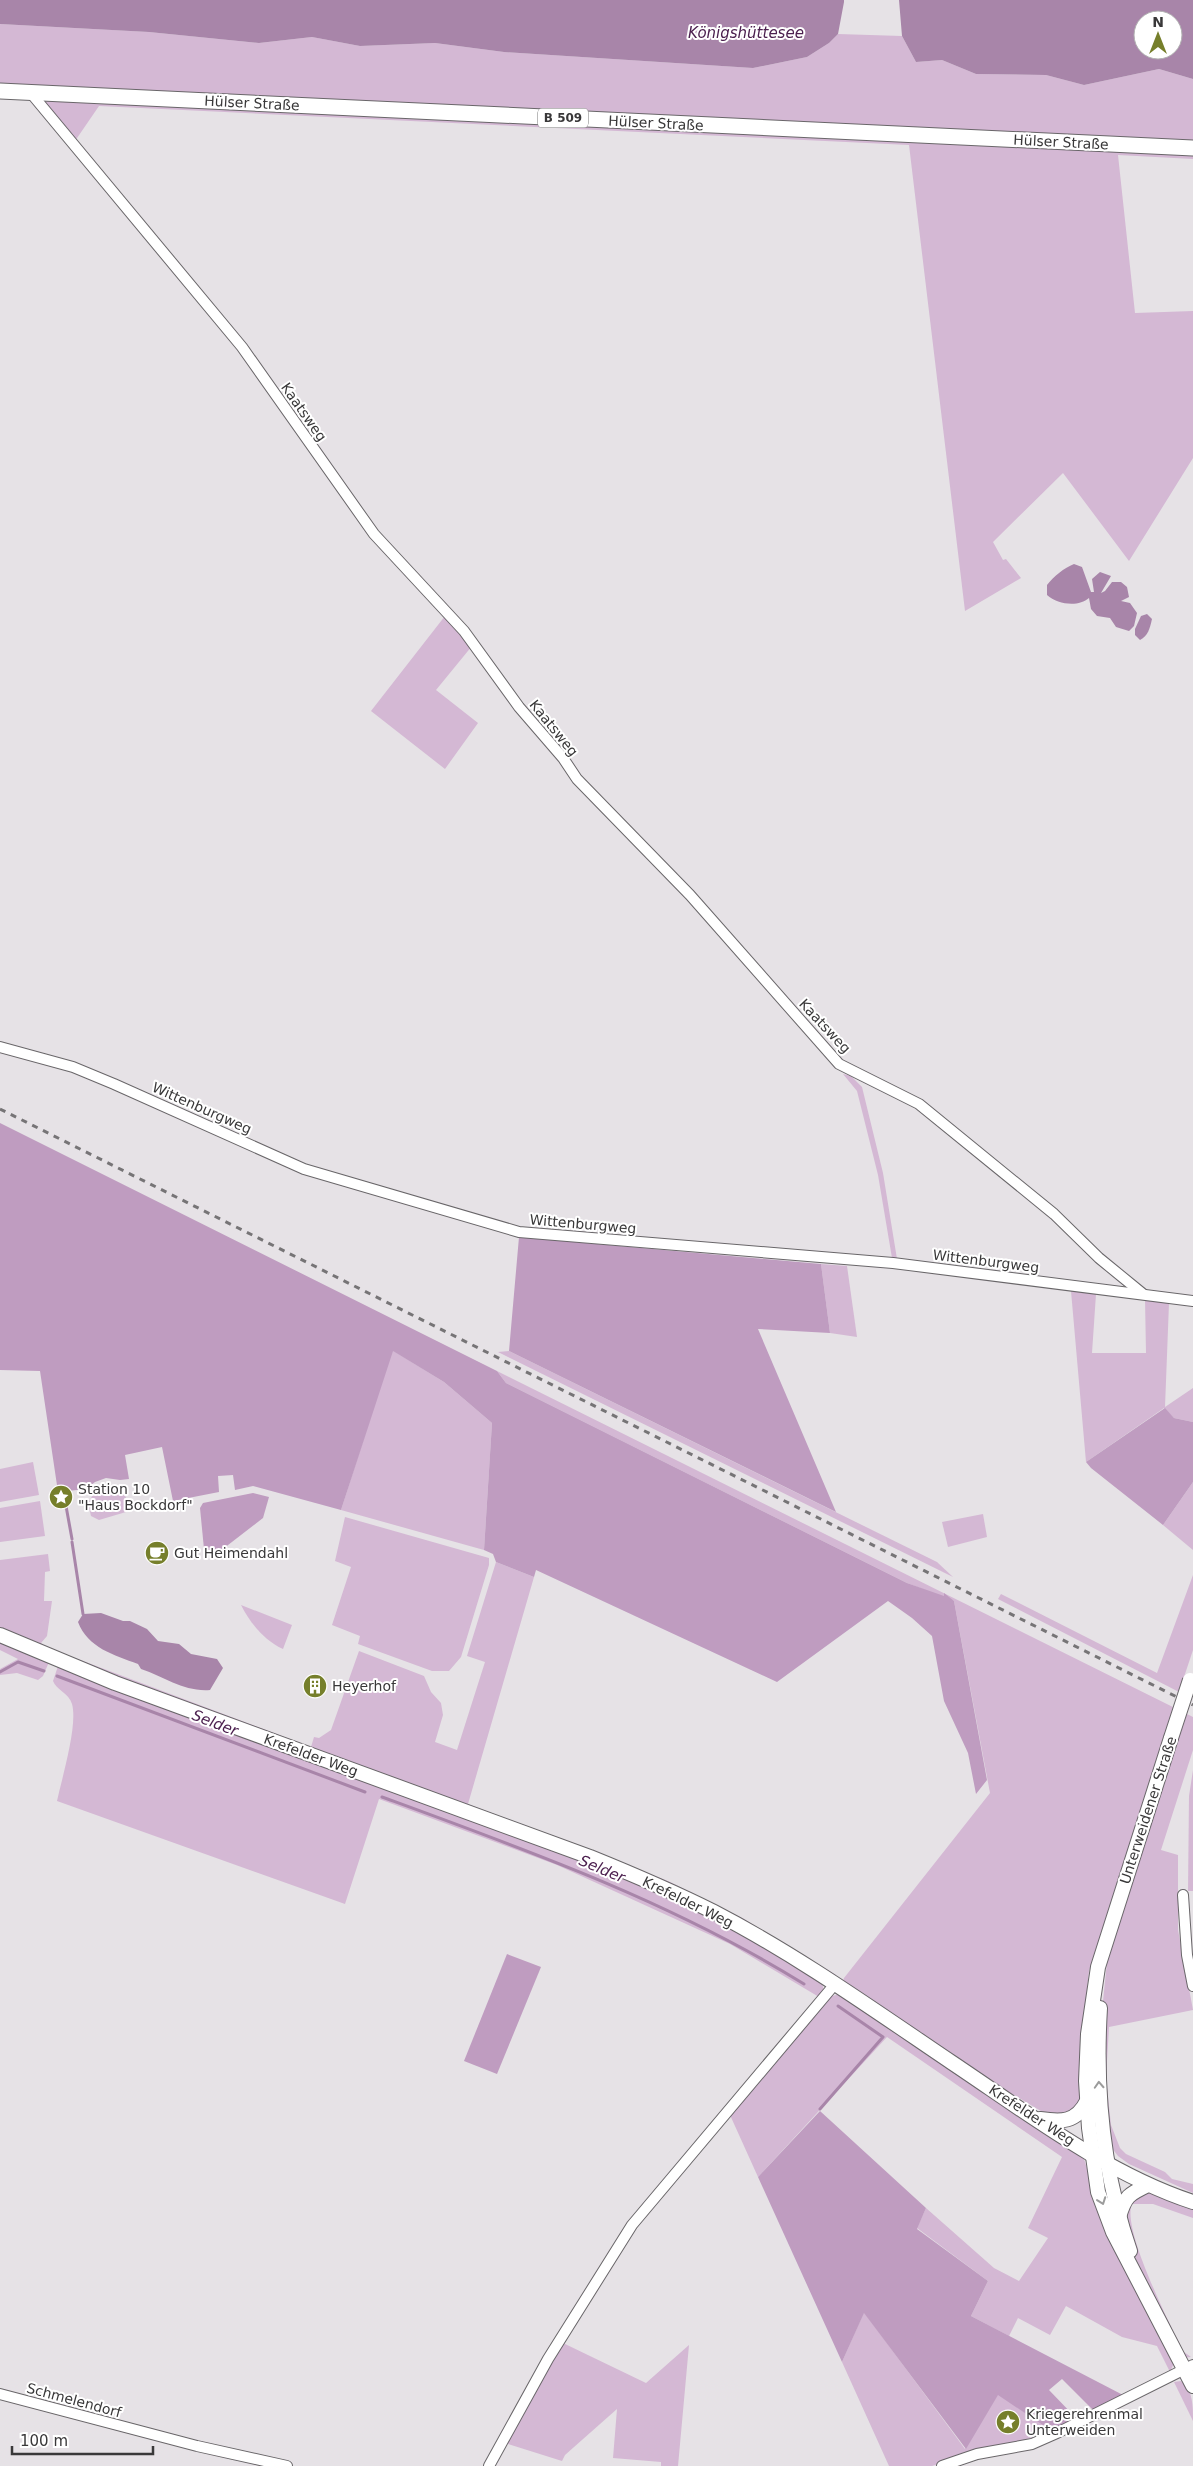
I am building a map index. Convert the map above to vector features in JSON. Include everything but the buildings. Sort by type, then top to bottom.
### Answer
[{"type":"main road","name":"Hülser Straße","points":[[0,91],[1193,148]]},
{"type":"street","name":"Kaatsweg","points":[[30,92],[242,347],[374,534],[464,631],[519,707],[563,758],[577,779],[690,895],[839,1064],[919,1104],[1054,1214],[1099,1258],[1143,1294]]},
{"type":"street","name":"Wittenburgweg","points":[[0,1047],[72,1067],[106,1080],[304,1169],[519,1232],[892,1263],[1193,1301]]},
{"type":"street","name":"Krefelder Weg","points":[[0,1635],[115,1683],[590,1857],[652,1882],[715,1913],[835,1984],[1093,2154],[1148,2185],[1193,2202]]},
{"type":"street","name":"Unterweidener Straße","points":[[1192,1675],[1115,1912],[1094,1985],[1088,2034],[1087,2101],[1098,2192],[1113,2232],[1149,2306],[1189,2368],[1193,2386]]},
{"type":"street","points":[[1183,1894],[1187,1954],[1193,1986]]},
{"type":"street","name":"Unterweidener Straße","points":[[1105,1950],[1098,2041],[1099,2088],[1107,2162],[1111,2190],[1149,2306]]},
{"type":"street","points":[[489,2466],[548,2359],[632,2225],[835,1984]]},
{"type":"street","points":[[1036,2118],[1068,2120],[1079,2114],[1087,2101]]},
{"type":"street","points":[[1119,2216],[1129,2194],[1148,2185]]},
{"type":"street","points":[[942,2466],[977,2454],[1040,2440],[1189,2368]]},
{"type":"street","name":"Schmelendorf","points":[[0,2394],[197,2446],[287,2466]]},
{"type":"shaded area","points":[[0,24],[149,32],[259,43],[312,37],[360,46],[435,43],[504,52],[753,68],[807,57],[829,43],[838,34],[902,36],[916,62],[942,60],[976,74],[1046,75],[1084,85],[1159,69],[1193,79],[1193,144],[0,86]]},
{"type":"shaded area","points":[[44,98],[1193,153],[1193,159],[1118,155],[1135,313],[1193,311],[1193,458],[1129,561],[1063,473],[993,542],[1003,560],[1006,559],[1021,578],[965,611],[909,145],[99,106],[75,141],[41,103]]},
{"type":"shaded area","points":[[445,616],[472,646],[436,690],[478,723],[445,769],[371,711]]},
{"type":"shaded area","points":[[843,1074],[851,1076],[862,1087],[883,1173],[897,1259],[892,1258],[878,1175],[857,1091]]},
{"type":"shaded area","points":[[0,1123],[497,1371],[506,1383],[907,1583],[944,1596],[944,1593],[954,1601],[987,1780],[976,1794],[968,1753],[944,1701],[932,1636],[912,1618],[888,1601],[777,1682],[536,1570],[534,1577],[496,1562],[493,1554],[484,1550],[492,1423],[444,1382],[393,1351],[341,1510],[253,1486],[235,1490],[233,1475],[218,1476],[219,1492],[173,1501],[162,1447],[125,1455],[129,1479],[106,1478],[95,1482],[86,1489],[58,1492],[40,1371],[0,1370]]},
{"type":"shaded area","points":[[519,1237],[821,1264],[830,1333],[758,1329],[836,1512],[509,1351]]},
{"type":"shaded area","points":[[821,1264],[847,1266],[857,1337],[830,1333]]},
{"type":"shaded area","points":[[1071,1291],[1096,1294],[1092,1353],[1146,1353],[1145,1299],[1169,1303],[1165,1407],[1193,1388],[1193,1422],[1174,1418],[1164,1408],[1086,1462]]},
{"type":"shaded area","points":[[392,1350],[444,1382],[492,1423],[484,1550],[341,1510]]},
{"type":"shaded area","points":[[509,1351],[937,1562],[953,1577],[498,1352]]},
{"type":"shaded area","points":[[497,1371],[1193,1717],[1193,1750],[1161,1850],[1178,1855],[1178,1930],[1193,2010],[1109,2027],[1106,2078],[1111,2125],[1120,2148],[1126,2154],[1165,2172],[1172,2179],[1193,2184],[1193,2193],[1129,2164],[1118,2156],[1111,2147],[1107,2126],[1101,2021],[1107,1962],[1184,1720],[1172,1715],[1089,1971],[1080,2052],[1081,2099],[1076,2108],[1065,2117],[1046,2114],[995,2084],[842,1984],[844,1978],[990,1793],[954,1601],[907,1583],[506,1383]]},
{"type":"shaded area","points":[[1165,1408],[1174,1418],[1193,1422],[1193,1482],[1163,1525],[1086,1462]]},
{"type":"shaded area","points":[[33,1462],[39,1495],[0,1502],[0,1469]]},
{"type":"shaded area","points":[[1193,1482],[1193,1550],[1163,1525]]},
{"type":"shaded area","points":[[107,1486],[121,1489],[129,1503],[126,1512],[99,1520],[91,1516],[88,1503],[94,1493]]},
{"type":"shaded area","points":[[253,1493],[269,1497],[263,1518],[219,1552],[204,1549],[200,1508],[203,1503]]},
{"type":"shaded area","points":[[40,1501],[45,1536],[0,1542],[0,1508]]},
{"type":"shaded area","points":[[983,1514],[987,1537],[948,1547],[942,1522]]},
{"type":"shaded area","points":[[345,1517],[489,1558],[489,1565],[461,1657],[449,1671],[432,1671],[358,1644],[360,1636],[332,1625],[351,1567],[335,1561]]},
{"type":"shaded area","points":[[48,1554],[50,1571],[45,1572],[44,1601],[52,1601],[47,1636],[41,1643],[46,1647],[44,1650],[0,1630],[0,1560]]},
{"type":"shaded area","points":[[496,1562],[534,1577],[468,1804],[668,1881],[744,1919],[836,1975],[832,1977],[741,1922],[67,1659],[67,1655],[311,1747],[314,1737],[319,1738],[331,1730],[359,1651],[424,1676],[431,1692],[441,1703],[443,1715],[435,1742],[457,1750],[485,1662],[467,1656]]},
{"type":"shaded area","points":[[1193,1575],[1193,1650],[1179,1692],[998,1599],[1001,1594],[1157,1673]]},
{"type":"shaded area","points":[[241,1605],[292,1625],[283,1649],[258,1630]]},
{"type":"shaded area","points":[[0,1642],[49,1662],[43,1676],[38,1680],[17,1673],[0,1675],[0,1669],[18,1659],[0,1650]]},
{"type":"shaded area","points":[[58,1666],[585,1861],[686,1904],[766,1947],[822,1983],[824,1991],[819,1997],[730,1944],[557,1865],[379,1799],[345,1904],[57,1801],[66,1766],[73,1725],[72,1704],[53,1681]]},
{"type":"shaded area","points":[[1193,1770],[1193,1891],[1188,1891],[1189,1796]]},
{"type":"shaded area","points":[[507,1954],[541,1967],[497,2074],[464,2061]]},
{"type":"shaded area","points":[[840,1994],[1084,2159],[1091,2181],[1174,2363],[1170,2372],[1157,2346],[1122,2337],[1066,2306],[1050,2335],[1018,2318],[1009,2336],[971,2316],[988,2281],[917,2228],[926,2208],[994,2268],[1019,2281],[1048,2238],[1028,2228],[1062,2157],[887,2037],[758,2177],[730,2115],[832,1996]]},
{"type":"shaded area","points":[[820,2111],[926,2208],[917,2229],[988,2281],[971,2316],[1123,2395],[1093,2410],[1062,2379],[1049,2390],[1076,2418],[1050,2430],[998,2395],[966,2449],[864,2313],[842,2362],[758,2177]]},
{"type":"shaded area","points":[[1145,2191],[1193,2206],[1193,2218],[1153,2204],[1132,2204],[1131,2216],[1140,2255],[1149,2278],[1184,2352],[1191,2357],[1182,2358],[1138,2266],[1122,2216],[1125,2201]]},
{"type":"shaded area","points":[[864,2312],[965,2449],[998,2394],[1050,2430],[1009,2446],[981,2451],[932,2466],[889,2466],[842,2362]]},
{"type":"shaded area","points":[[563,2343],[646,2383],[689,2345],[678,2466],[661,2466],[661,2462],[613,2458],[617,2409],[565,2455],[562,2461],[505,2443]]},
{"type":"shaded area","points":[[1181,2381],[1190,2393],[1193,2421],[1174,2382]]},
{"type":"water","name":"Königshüttesee","points":[[0,0],[844,0],[844,2],[838,34],[829,43],[807,57],[753,68],[504,52],[435,43],[360,46],[312,37],[259,43],[149,32],[0,24]]},
{"type":"water","points":[[899,0],[1193,0],[1193,79],[1159,69],[1084,85],[1046,75],[976,74],[942,60],[916,62],[902,36]]},
{"type":"water","points":[[1074,564],[1082,567],[1091,592],[1094,592],[1092,579],[1100,572],[1111,576],[1101,593],[1112,582],[1121,582],[1127,587],[1129,597],[1121,601],[1130,603],[1137,613],[1134,626],[1129,631],[1116,627],[1110,618],[1097,616],[1091,609],[1089,598],[1080,603],[1068,604],[1057,601],[1047,595],[1047,585],[1056,575]]},
{"type":"water","points":[[1147,614],[1152,619],[1147,634],[1140,640],[1135,635],[1135,629],[1141,616]]},
{"type":"water","points":[[101,1613],[123,1621],[130,1621],[147,1629],[158,1641],[179,1644],[191,1654],[217,1659],[223,1668],[210,1690],[192,1689],[141,1669],[138,1664],[95,1644],[82,1631],[78,1622],[83,1614]]},
{"type":"waterway","points":[[66,1506],[72,1539]]},
{"type":"waterway","points":[[72,1542],[83,1614]]},
{"type":"waterway","name":"Selder","points":[[0,1672],[18,1662],[44,1671]]},
{"type":"waterway","name":"Selder","points":[[57,1676],[365,1792]]},
{"type":"waterway","name":"Selder","points":[[382,1797],[491,1837],[651,1903],[703,1928],[804,1984]]},
{"type":"waterway","name":"Selder","points":[[820,2109],[883,2037],[838,2006]]},
{"type":"railway","points":[[0,1109],[1193,1705]]},
{"type":"place","name":"Station 10 \"Haus Bockdorf\"","points":[[61,1497]]},
{"type":"place","name":"Gut Heimendahl","points":[[157,1553]]},
{"type":"place","name":"Heyerhof","points":[[315,1686]]},
{"type":"place","name":"Kriegerehrenmal Unterweiden","points":[[1008,2422]]}]
